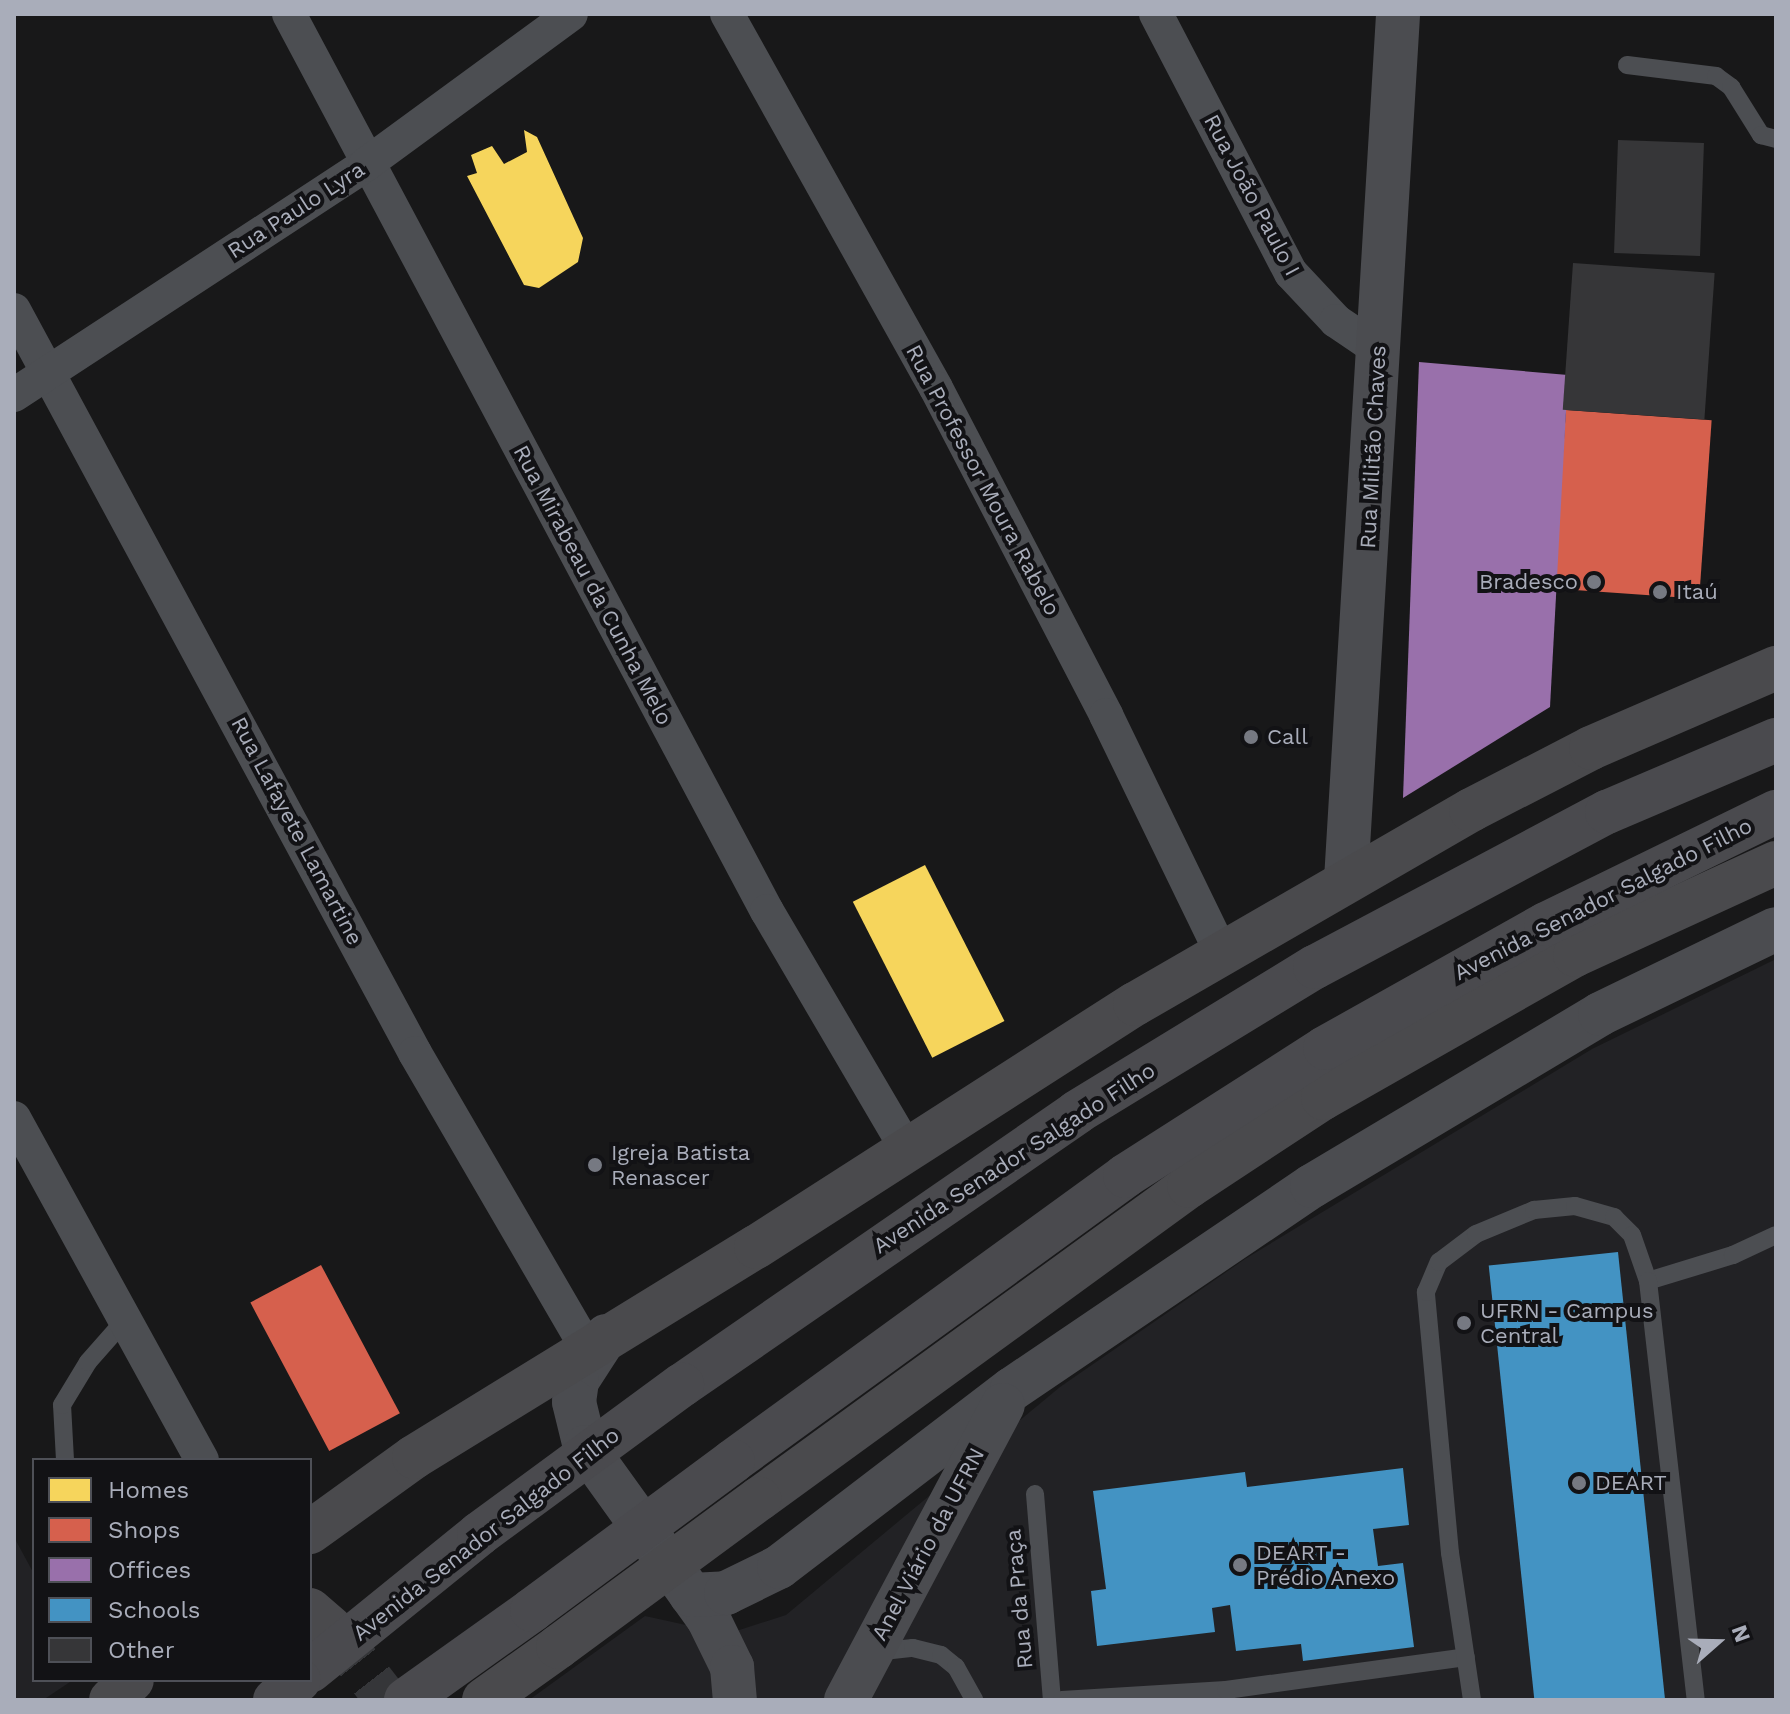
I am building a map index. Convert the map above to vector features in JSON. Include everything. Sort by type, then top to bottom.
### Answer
[{"type":"highway","name":"Avenida Senador Salgado Filho","points":[[312,1669],[479,1534],[682,1385],[1077,1112],[1315,967],[1607,812],[1776,740]]},
{"type":"highway","name":"Avenida Senador Salgado Filho","points":[[406,1700],[1125,1176],[1325,1048],[1546,924],[1776,812]]},
{"type":"highway","points":[[275,1700],[297,1682]]},
{"type":"main road","name":"Rua Militão Chaves","points":[[1346,880],[1398,14]]},
{"type":"main road","points":[[312,1531],[414,1457],[596,1342],[1346,880],[1591,748],[1776,668]]},
{"type":"main road","name":"Avenida Senador Salgado Filho","points":[[484,1700],[1189,1186],[1323,1098],[1575,955],[1776,863]]},
{"type":"main road","points":[[686,1590],[726,1593],[779,1567],[1012,1389],[1147,1293],[1475,1086],[1600,1014],[1776,929]]},
{"type":"main road","points":[[596,1342],[577,1381],[577,1424],[585,1447],[723,1644],[732,1667],[735,1700]]},
{"type":"main road","name":"Anel Viário da UFRN","points":[[846,1700],[1012,1389]]},
{"type":"main road","points":[[111,1700],[130,1682]]},
{"type":"street","name":"Rua Mirabeau da Cunha Melo","points":[[289,14],[365,165],[767,911],[907,1150]]},
{"type":"street","name":"Rua Paulo Lyra","points":[[14,395],[365,165],[571,14]]},
{"type":"street","name":"Rua Professor Moura Rabelo","points":[[727,14],[943,402],[1106,715],[1222,954]]},
{"type":"street","name":"Rua João Paulo I","points":[[1156,14],[1291,273],[1336,321],[1379,350]]},
{"type":"street","name":"Rua Lafayete Lamartine","points":[[14,310],[415,1053],[596,1342]]},
{"type":"street","points":[[14,1118],[201,1458]]},
{"type":"lane","points":[[1627,65],[1716,76],[1731,87],[1761,135],[1776,139]]},
{"type":"lane","points":[[1472,1700],[1426,1316],[1426,1292],[1439,1262],[1476,1234],[1534,1210],[1575,1206],[1614,1217],[1632,1235],[1648,1281],[1696,1700]]},
{"type":"lane","points":[[1648,1281],[1733,1255],[1776,1235]]},
{"type":"lane","points":[[65,1458],[62,1405],[88,1362],[125,1320]]},
{"type":"lane","name":"Rua da Praça","points":[[1035,1494],[1052,1700]]},
{"type":"lane","points":[[871,1653],[913,1648],[941,1655],[956,1667],[974,1700]]},
{"type":"lane","points":[[1062,1700],[1226,1690],[1466,1657]]},
{"type":"shaded area","name":"UFRN - Campus Central","points":[[1776,959],[1776,1700],[529,1700],[645,1616],[727,1634],[786,1615],[1060,1387],[1245,1259],[1592,1049]]},
{"type":"shaded area","points":[[14,1537],[32,1570],[32,1682],[70,1682],[43,1700],[14,1700]]},
{"type":"building: Homes","points":[[524,130],[537,137],[583,238],[578,262],[539,288],[524,285],[467,176],[477,173],[471,155],[492,146],[504,164],[527,152]]},
{"type":"building: Homes","points":[[925,865],[1004,1021],[932,1058],[853,902]]},
{"type":"building: Shops","points":[[1566,410],[1712,420],[1699,599],[1554,589]]},
{"type":"building: Shops","points":[[321,1265],[400,1413],[329,1451],[250,1303]]},
{"type":"building: Offices","points":[[1419,362],[1568,375],[1550,707],[1403,798]]},
{"type":"building: Schools","name":"DEART","points":[[1618,1252],[1665,1700],[1534,1700],[1489,1266]]},
{"type":"building: Schools","name":"DEART - Prédio Anexo","points":[[1403,1468],[1409,1525],[1373,1529],[1378,1566],[1403,1563],[1414,1647],[1303,1661],[1301,1644],[1236,1651],[1230,1605],[1212,1608],[1215,1632],[1097,1646],[1091,1591],[1106,1589],[1093,1491],[1245,1472],[1247,1487]]},
{"type":"building: Other","points":[[1618,140],[1704,143],[1700,256],[1614,253]]},
{"type":"building: Other","points":[[1573,263],[1715,273],[1704,420],[1563,410]]},
{"type":"tunnel","points":[[331,1628],[387,1700]]},
{"type":"place","name":"Bradesco","points":[[1594,582]]},
{"type":"place","name":"Itaú","points":[[1660,592]]},
{"type":"place","name":"Call","points":[[1251,737]]},
{"type":"place","name":"Igreja Batista Renascer","points":[[595,1165]]},
{"type":"place","name":"UFRN - Campus Central","points":[[1464,1323]]},
{"type":"place","name":"DEART","points":[[1579,1483]]},
{"type":"place","name":"DEART - Prédio Anexo","points":[[1240,1565]]}]
